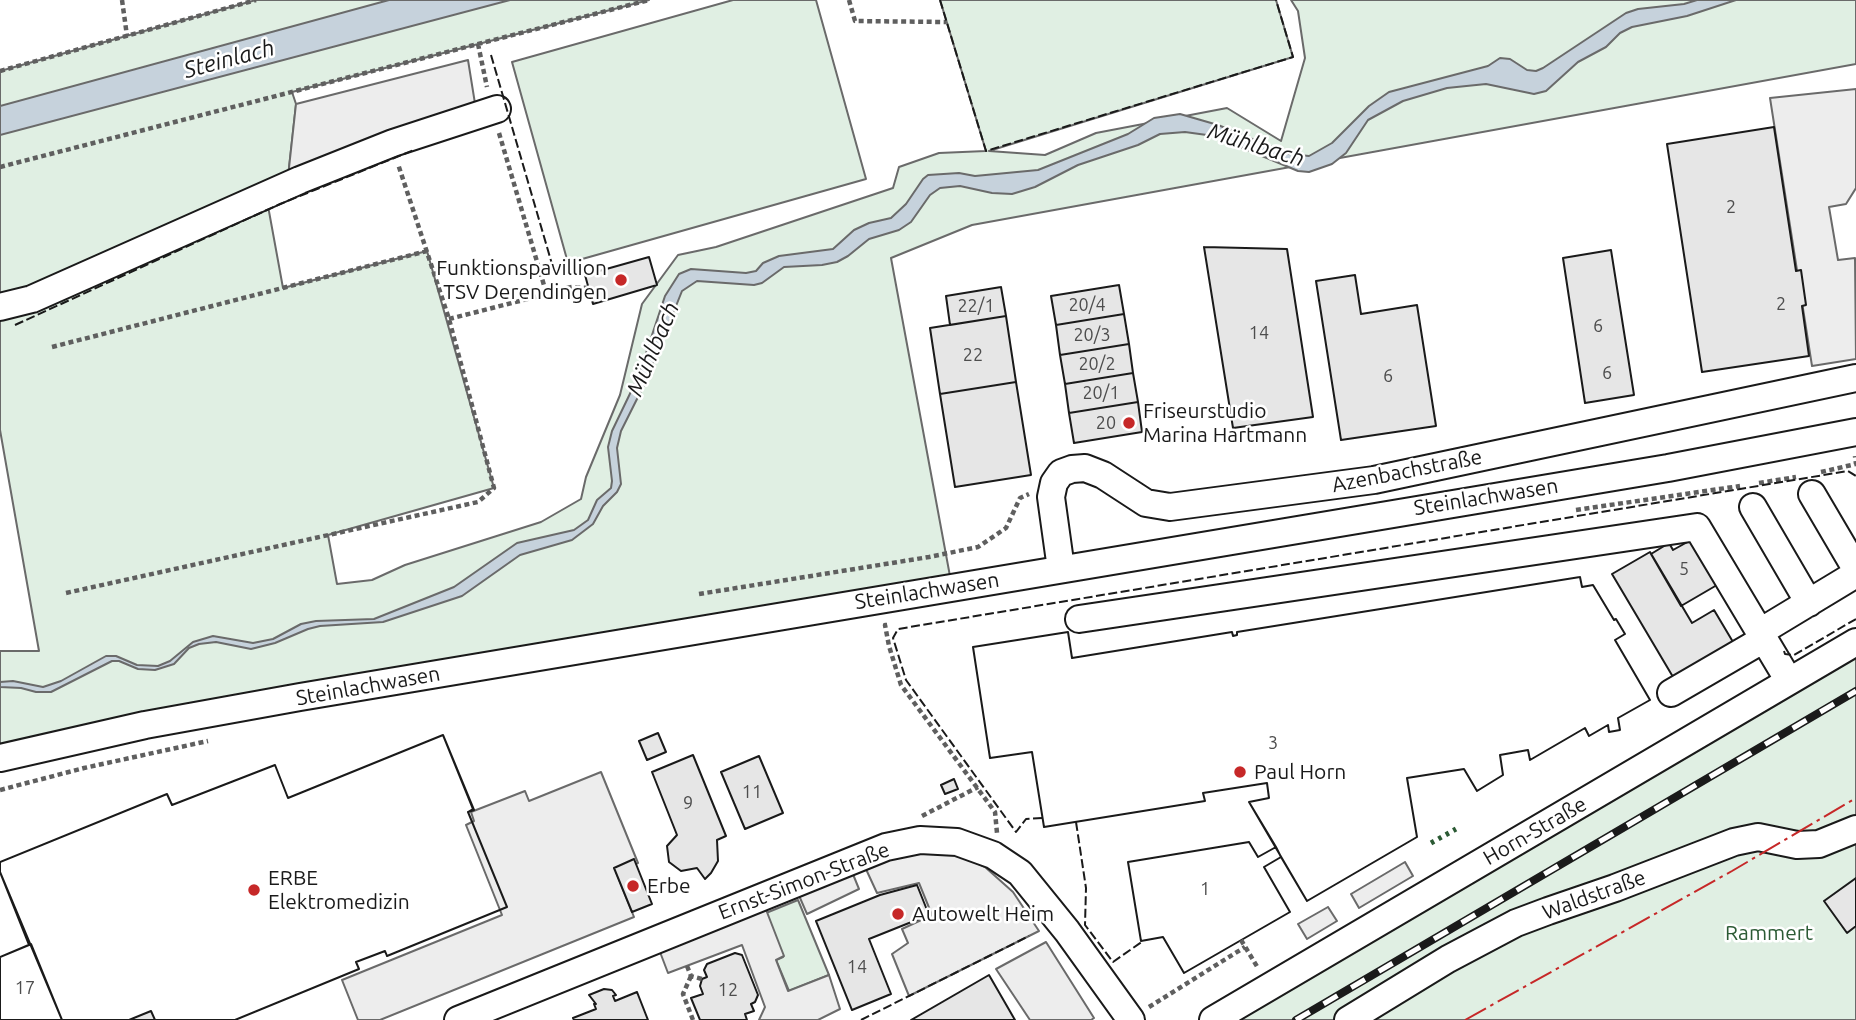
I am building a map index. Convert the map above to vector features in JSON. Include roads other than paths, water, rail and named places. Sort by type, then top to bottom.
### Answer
[{"type":"street","points":[[0,307],[32,299],[300,180],[393,143],[495,110]]},
{"type":"street","name":"Azenbachstraße","points":[[1061,569],[1051,497],[1054,483],[1061,473],[1085,468],[1103,475],[1146,503],[1170,507],[1374,480],[1856,378]]},
{"type":"street","name":"Steinlachwasen","points":[[0,758],[134,727],[274,701],[1656,470],[1856,432]]},
{"type":"street","points":[[1812,494],[1856,569]]},
{"type":"street","points":[[1753,507],[1809,603]]},
{"type":"street","points":[[1079,619],[1697,527],[1789,681]]},
{"type":"street","points":[[1671,694],[1856,574]]},
{"type":"street","name":"Horn-Straße","points":[[1213,1020],[1856,642]]},
{"type":"street","name":"Waldstraße","points":[[1348,1020],[1448,959],[1527,919],[1734,842],[1758,836],[1797,845],[1819,844],[1856,829]]},
{"type":"street","name":"Ernst-Simon-Straße","points":[[458,1020],[886,847],[920,840],[957,842],[993,855],[1020,873],[1067,931],[1131,1019]]},
{"type":"water","name":"Steinlach","points":[[389,0],[510,0],[0,135],[0,106]]},
{"type":"water","name":"Mühlbach","points":[[1697,0],[1736,0],[1687,16],[1632,27],[1620,33],[1606,47],[1578,62],[1546,91],[1534,94],[1486,84],[1447,88],[1403,101],[1368,120],[1346,153],[1332,164],[1309,172],[1298,171],[1214,136],[1185,132],[1160,134],[1138,145],[1078,165],[1035,187],[1012,194],[960,186],[940,188],[930,195],[911,222],[899,230],[869,239],[837,262],[784,267],[762,283],[754,285],[697,281],[682,291],[646,381],[621,431],[617,448],[621,484],[603,506],[593,524],[572,540],[520,555],[462,596],[383,622],[320,626],[251,649],[216,642],[199,644],[189,648],[174,664],[155,670],[138,669],[112,661],[51,692],[0,687],[0,682],[13,681],[43,687],[61,681],[106,656],[116,656],[137,665],[158,666],[170,661],[193,642],[213,636],[253,643],[273,639],[301,624],[316,621],[374,619],[454,587],[517,543],[574,530],[588,520],[597,500],[611,488],[608,447],[612,431],[638,377],[665,296],[679,274],[691,269],[746,273],[756,271],[763,263],[779,256],[833,249],[854,230],[891,218],[906,204],[928,175],[959,173],[975,176],[1038,170],[1128,134],[1154,118],[1180,114],[1218,125],[1289,154],[1309,156],[1332,143],[1369,106],[1389,92],[1488,66],[1500,58],[1510,59],[1527,70],[1536,71],[1626,13]]},
{"type":"railway","points":[[1296,1020],[1856,691]]},
{"type":"place","name":"Funktionspavillion TSV Derendingen","points":[[621,280]]},
{"type":"place","name":"Friseurstudio Marina Hartmann","points":[[1129,423]]},
{"type":"place","name":"Paul Horn","points":[[1240,772]]},
{"type":"place","name":"Erbe","points":[[633,886]]},
{"type":"place","name":"ERBE Elektromedizin","points":[[254,890]]},
{"type":"place","name":"Autowelt Heim","points":[[898,914]]},
{"type":"park label","name":"Rammert","points":[[1769,933]]}]
